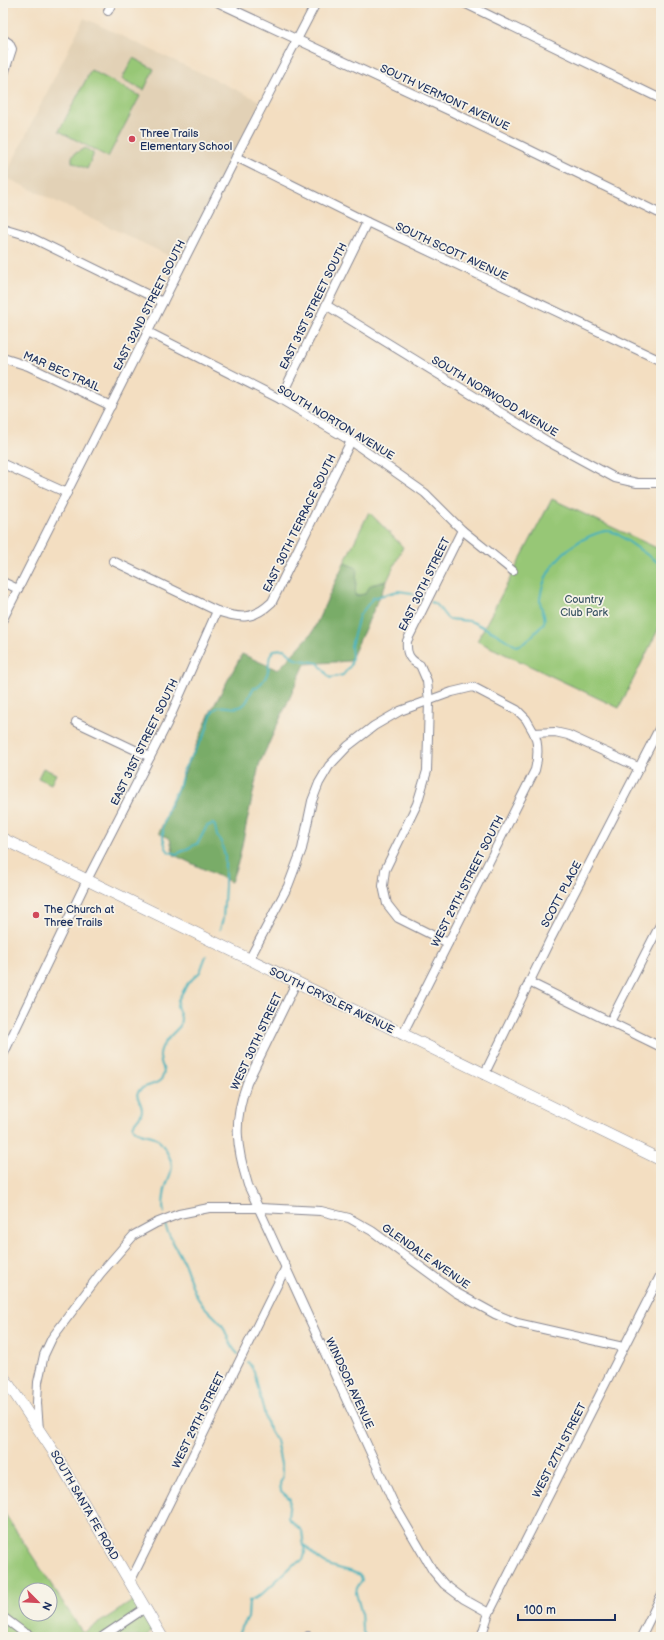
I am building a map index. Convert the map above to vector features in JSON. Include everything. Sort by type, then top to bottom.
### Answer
[{"type":"main road","name":"SOUTH CRYSLER AVENUE","points":[[3,840],[661,1160]]},
{"type":"main road","name":"SOUTH SANTA FE ROAD","points":[[3,1376],[55,1454],[162,1637]]},
{"type":"street","points":[[108,11],[112,3]]},
{"type":"street","name":"SOUTH VERMONT AVENUE","points":[[219,3],[450,111],[661,214]]},
{"type":"street","name":"EAST 32ND STREET SOUTH","points":[[3,619],[236,157],[316,3]]},
{"type":"street","points":[[464,3],[661,99]]},
{"type":"street","points":[[3,77],[12,49],[6,41]]},
{"type":"street","name":"SOUTH SCOTT AVENUE","points":[[236,157],[367,222],[661,361]]},
{"type":"street","name":"EAST 31ST STREET SOUTH","points":[[280,399],[367,222]]},
{"type":"street","points":[[3,228],[26,235],[163,302]]},
{"type":"street","name":"SOUTH NORWOOD AVENUE","points":[[326,305],[547,440],[615,478],[637,483],[661,483]]},
{"type":"street","name":"SOUTH NORTON AVENUE","points":[[148,332],[280,399],[351,441],[425,493],[462,530],[513,571]]},
{"type":"street","name":"MAR BEC TRAIL","points":[[3,358],[28,366],[111,406]]},
{"type":"street","name":"EAST 30TH TERRACE SOUTH","points":[[113,561],[217,611],[235,617],[248,617],[262,612],[272,602],[351,441]]},
{"type":"street","points":[[3,464],[67,493]]},
{"type":"street","name":"EAST 30TH STREET","points":[[429,702],[427,681],[420,665],[415,663],[409,657],[406,649],[407,641],[462,530]]},
{"type":"street","points":[[3,582],[18,589]]},
{"type":"street","name":"EAST 31ST STREET SOUTH","points":[[3,1055],[87,880],[167,724],[217,611]]},
{"type":"street","points":[[249,960],[288,886],[302,849],[312,801],[319,783],[329,766],[348,746],[374,726],[400,712],[452,692],[473,688],[517,710],[526,719],[534,733],[555,732],[568,735],[640,768]]},
{"type":"street","points":[[429,702],[426,779],[417,804],[385,870],[382,886],[387,904],[398,918],[448,943]]},
{"type":"street","points":[[76,722],[150,757]]},
{"type":"street","name":"SCOTT PLACE","points":[[484,1075],[529,982],[661,725]]},
{"type":"street","name":"WEST 29TH STREET SOUTH","points":[[402,1035],[535,770],[538,759],[537,739],[534,733]]},
{"type":"street","points":[[610,1022],[661,923]]},
{"type":"street","points":[[529,982],[661,1047]]},
{"type":"street","name":"WEST 30TH STREET","points":[[238,1133],[238,1114],[247,1083],[296,983]]},
{"type":"street","name":"WINDSOR AVENUE","points":[[238,1133],[241,1162],[248,1185],[260,1208],[395,1506],[433,1571],[444,1584],[464,1599],[489,1613]]},
{"type":"street","name":"GLENDALE AVENUE","points":[[39,1430],[37,1403],[38,1382],[44,1355],[50,1344],[100,1274],[134,1235],[156,1222],[179,1214],[209,1208],[260,1208],[321,1212],[349,1218],[372,1231],[455,1292],[495,1314],[517,1323],[624,1347]]},
{"type":"street","name":"WEST 29TH STREET","points":[[130,1582],[286,1267]]},
{"type":"street","name":"WEST 27TH STREET","points":[[481,1637],[489,1613],[661,1274]]},
{"type":"street","points":[[641,1637],[661,1596]]},
{"type":"street","points":[[102,1637],[145,1608]]},
{"type":"street","points":[[3,1617],[14,1626],[33,1637]]},
{"type":"shaded area","name":"Three Trails Elementary School","points":[[84,18],[260,101],[180,261],[5,177]]},
{"type":"green space","points":[[133,58],[154,69],[144,90],[122,79]]},
{"type":"green space","points":[[91,70],[140,96],[108,157],[59,131]]},
{"type":"green space","points":[[85,148],[93,153],[87,169],[72,162],[72,157],[74,154]]},
{"type":"green space","name":"Country Club Park","points":[[552,499],[661,550],[661,624],[619,708],[477,641]]},
{"type":"green space","points":[[369,512],[403,547],[387,581],[371,585],[365,594],[354,596],[356,568],[344,563]]},
{"type":"green space","points":[[344,563],[357,568],[355,596],[365,594],[371,585],[387,581],[350,661],[305,664],[259,765],[239,859],[231,882],[174,855],[170,839],[159,833],[210,713],[242,654],[278,670],[312,633]]},
{"type":"green space","points":[[43,768],[56,774],[51,784],[38,778]]},
{"type":"green space","points":[[3,1511],[50,1582],[18,1582],[18,1622],[58,1622],[58,1595],[83,1633],[136,1599],[152,1628],[147,1637],[3,1637]]},
{"type":"waterway","points":[[431,602],[437,605],[449,619],[475,623],[516,646],[524,643],[543,625],[544,615],[540,599],[545,578],[550,569],[572,546],[590,536],[601,532],[612,532],[619,535],[661,566]]},
{"type":"waterway","points":[[220,929],[223,919],[225,856],[221,842],[217,836],[215,826],[213,824],[207,826],[198,843],[177,854],[169,852],[163,838],[163,826],[168,808],[180,784],[184,769],[205,734],[212,712],[223,706],[234,708],[244,705],[252,690],[257,688],[264,680],[269,668],[270,658],[274,650],[284,649],[295,659],[318,663],[330,678],[343,675],[351,665],[351,646],[359,616],[373,598],[398,591],[412,593],[422,599]]},
{"type":"waterway","points":[[164,1213],[164,1196],[172,1165],[168,1153],[158,1139],[139,1132],[133,1127],[142,1113],[137,1094],[142,1088],[156,1083],[162,1078],[164,1070],[160,1060],[160,1052],[167,1040],[180,1026],[181,1018],[177,1006],[178,1000],[188,983],[200,972],[206,956]]},
{"type":"waterway","points":[[165,1225],[184,1263],[196,1296],[222,1325],[231,1344],[238,1354]]},
{"type":"waterway","points":[[237,1637],[248,1618],[249,1601],[261,1595],[294,1564],[303,1560],[305,1554],[302,1531],[288,1518],[290,1499],[281,1491],[280,1484],[283,1474],[276,1440],[267,1425],[254,1371],[248,1362]]},
{"type":"waterway","points":[[304,1545],[327,1565],[356,1573],[361,1576],[362,1580],[356,1593],[361,1611],[362,1630],[366,1637]]},
{"type":"place","name":"Three Trails Elementary School","points":[[132,139]]},
{"type":"place","name":"The Church at Three Trails","points":[[36,915]]}]
